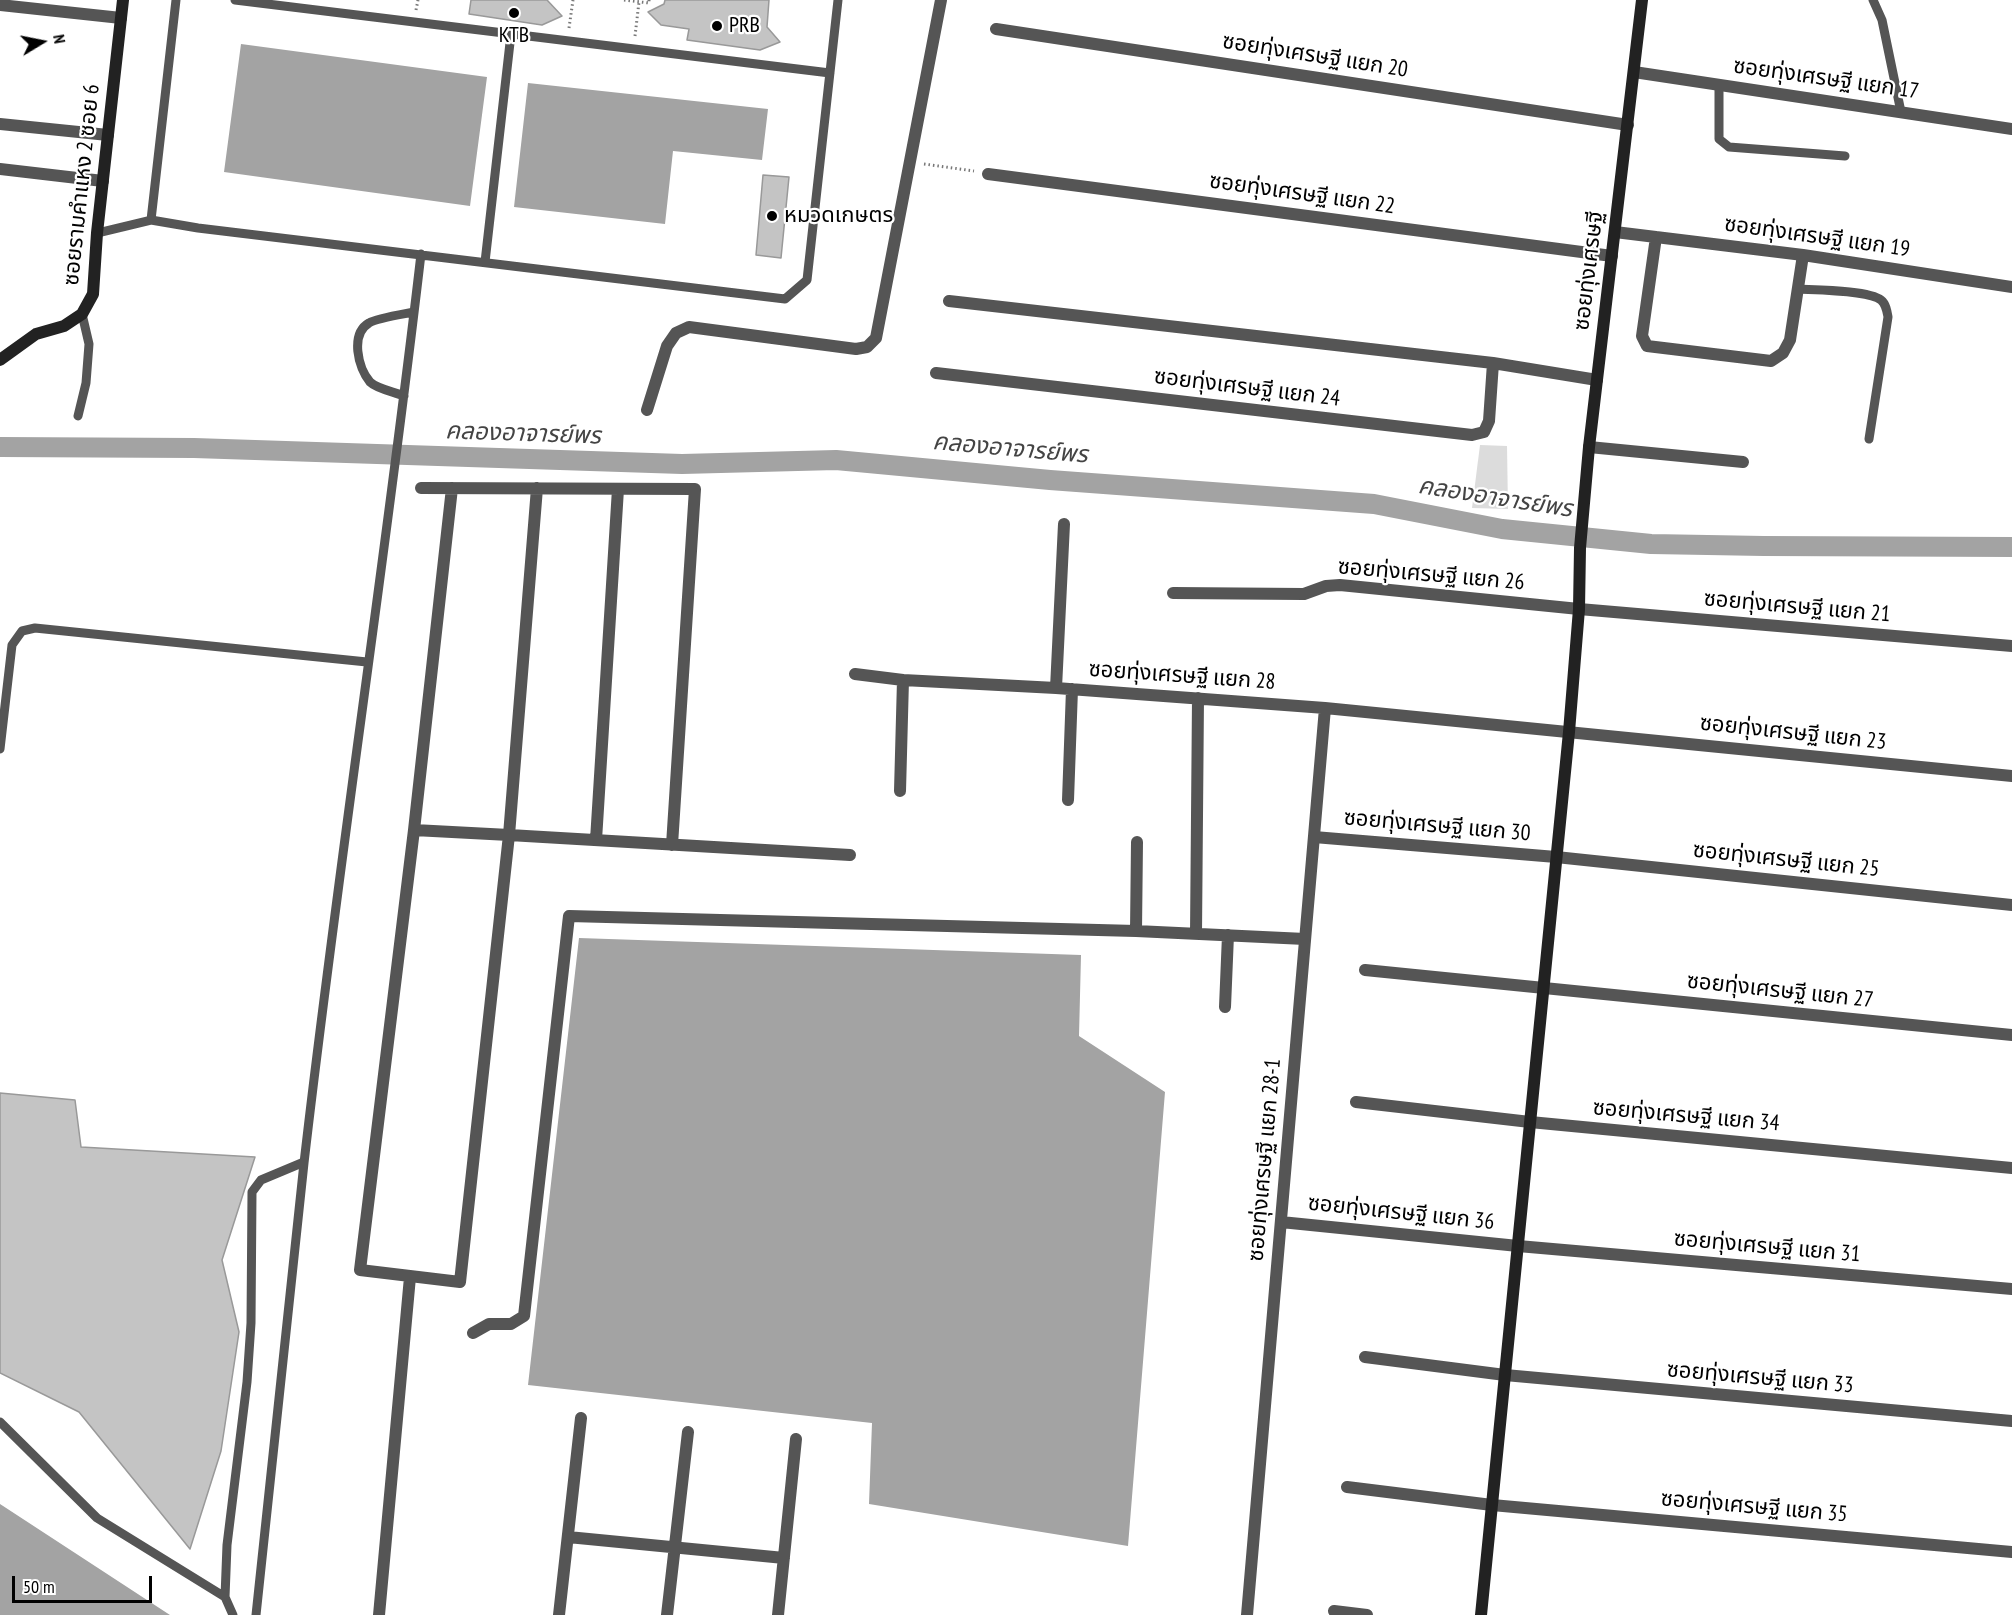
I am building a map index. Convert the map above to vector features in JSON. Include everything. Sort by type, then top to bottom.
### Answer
[{"type":"main road","name":"ซอยรามคำแหง 2 ซอย 6","points":[[0,359],[36,334],[64,327],[82,314],[93,294],[97,233],[123,0]]},
{"type":"main road","name":"ซอยทุ่งเศรษฐี","points":[[1481,1615],[1569,732],[1579,609],[1580,548],[1589,447],[1642,0]]},
{"type":"street","points":[[647,410],[667,346],[676,333],[689,327],[856,350],[867,347],[876,338],[941,0]]},
{"type":"street","points":[[0,4],[122,18]]},
{"type":"street","name":"ซอยทุ่งเศรษฐี แยก 20","points":[[996,29],[1628,125]]},
{"type":"street","name":"ซอยทุ่งเศรษฐี แยก 17","points":[[1635,72],[2012,129]]},
{"type":"street","points":[[0,124],[108,135]]},
{"type":"street","points":[[0,169],[103,181]]},
{"type":"street","name":"ซอยทุ่งเศรษฐี แยก 22","points":[[988,174],[1611,256]]},
{"type":"street","name":"ซอยทุ่งเศรษฐี แยก 19","points":[[1615,232],[1803,255],[2012,287]]},
{"type":"street","points":[[1656,237],[1642,336],[1647,346],[1771,361],[1783,353],[1790,340],[1803,255]]},
{"type":"street","points":[[949,301],[1493,363],[1597,380]]},
{"type":"street","name":"ซอยทุ่งเศรษฐี แยก 24","points":[[936,373],[1472,435],[1484,432],[1489,421],[1493,363]]},
{"type":"street","points":[[1589,447],[1743,462]]},
{"type":"street","points":[[421,488],[695,489],[672,844]]},
{"type":"street","points":[[452,488],[414,830],[360,1270],[460,1282],[509,835],[537,488]]},
{"type":"street","points":[[596,840],[618,489]]},
{"type":"street","points":[[1056,688],[1064,524]]},
{"type":"street","name":"ซอยทุ่งเศรษฐี แยก 26","points":[[1173,593],[1304,594],[1326,586],[1340,585],[1579,609]]},
{"type":"street","name":"ซอยทุ่งเศรษฐี แยก 21","points":[[1579,609],[2012,646]]},
{"type":"street","name":"ซอยทุ่งเศรษฐี แยก 28","points":[[855,675],[1325,708],[1569,732]]},
{"type":"street","points":[[900,791],[903,680]]},
{"type":"street","points":[[1068,800],[1072,689]]},
{"type":"street","points":[[1196,934],[1198,698]]},
{"type":"street","name":"ซอยทุ่งเศรษฐี แยก 28-1","points":[[1247,1615],[1325,708]]},
{"type":"street","name":"ซอยทุ่งเศรษฐี แยก 23","points":[[1569,732],[2012,776]]},
{"type":"street","points":[[414,830],[850,855]]},
{"type":"street","name":"ซอยทุ่งเศรษฐี แยก 30","points":[[1314,837],[1556,857]]},
{"type":"street","points":[[1136,931],[1137,842]]},
{"type":"street","name":"ซอยทุ่งเศรษฐี แยก 25","points":[[1556,857],[2012,904]]},
{"type":"street","points":[[473,1333],[489,1324],[511,1324],[524,1316],[569,916],[1136,931],[1305,939]]},
{"type":"street","points":[[1226,1007],[1228,935]]},
{"type":"street","name":"ซอยทุ่งเศรษฐี แยก 27","points":[[1365,970],[2012,1035]]},
{"type":"street","name":"ซอยทุ่งเศรษฐี แยก 34","points":[[1356,1102],[1530,1122],[2012,1168]]},
{"type":"street","name":"ซอยทุ่งเศรษฐี แยก 36","points":[[1281,1222],[1518,1246]]},
{"type":"street","name":"ซอยทุ่งเศรษฐี แยก 31","points":[[1518,1246],[2012,1289]]},
{"type":"street","points":[[379,1615],[410,1276]]},
{"type":"street","name":"ซอยทุ่งเศรษฐี แยก 33","points":[[1365,1357],[1505,1375],[2012,1422]]},
{"type":"street","points":[[559,1615],[581,1418]]},
{"type":"street","points":[[667,1615],[687,1432]]},
{"type":"street","points":[[778,1615],[796,1439]]},
{"type":"street","name":"ซอยทุ่งเศรษฐี แยก 35","points":[[1347,1487],[1492,1504],[2012,1552]]},
{"type":"street","points":[[568,1537],[784,1558]]},
{"type":"street","points":[[1334,1611],[1367,1615]]},
{"type":"lane","points":[[150,220],[176,0]]},
{"type":"lane","points":[[235,0],[830,73]]},
{"type":"lane","points":[[97,233],[150,220],[198,228],[785,298],[807,280],[837,0]]},
{"type":"lane","points":[[1873,0],[1882,20],[1901,112]]},
{"type":"lane","points":[[485,262],[511,34]]},
{"type":"lane","points":[[1719,85],[1719,139],[1729,147],[1845,156]]},
{"type":"lane","points":[[256,1615],[304,1162],[401,424],[421,254]]},
{"type":"lane","points":[[1797,289],[1869,294],[1881,300],[1886,308],[1888,317],[1869,439]]},
{"type":"lane","points":[[404,396],[371,383],[362,368],[358,346],[359,334],[369,323],[414,312]]},
{"type":"lane","points":[[78,416],[86,383],[89,344],[82,314]]},
{"type":"lane","points":[[0,749],[12,645],[22,631],[35,628],[368,662]]},
{"type":"lane","points":[[233,1615],[225,1597],[227,1545],[247,1382],[251,1323],[252,1192],[261,1180],[304,1162]]},
{"type":"lane","points":[[0,1422],[97,1518],[225,1597]]},
{"type":"path","points":[[568,41],[573,0]]},
{"type":"path","points":[[624,0],[649,3],[649,0]]},
{"type":"path","points":[[633,49],[639,2]]},
{"type":"path","points":[[910,162],[988,174]]},
{"type":"shaded area","points":[[241,44],[487,77],[470,206],[224,172]]},
{"type":"shaded area","points":[[528,83],[768,109],[762,160],[673,151],[665,224],[514,207]]},
{"type":"shaded area","points":[[1480,445],[1507,446],[1508,509],[1472,508]]},
{"type":"shaded area","points":[[579,938],[1081,955],[1079,1036],[1165,1092],[1128,1546],[869,1504],[872,1423],[528,1385]]},
{"type":"shaded area","points":[[0,1504],[170,1615],[0,1615]]},
{"type":"building","name":"KTB","points":[[471,0],[547,0],[562,16],[542,25],[469,14]]},
{"type":"building","name":"PRB","points":[[665,0],[769,0],[767,27],[780,42],[760,50],[687,40],[689,29],[661,25],[648,12],[664,4]]},
{"type":"building","name":"หมวดเกษตร","points":[[763,175],[789,177],[781,258],[756,255]]},
{"type":"building","points":[[0,1093],[75,1100],[81,1147],[255,1157],[222,1260],[239,1332],[221,1451],[190,1549],[79,1412],[0,1373]]},
{"type":"waterway","name":"คลองอาจารย์พร","points":[[0,447],[194,448],[682,464],[836,460],[1050,480],[1374,504],[1502,529],[1651,544],[2012,547]]},
{"type":"place","name":"KTB","points":[[514,13]]},
{"type":"place","name":"PRB","points":[[717,26]]},
{"type":"place","name":"หมวดเกษตร","points":[[772,216]]}]
